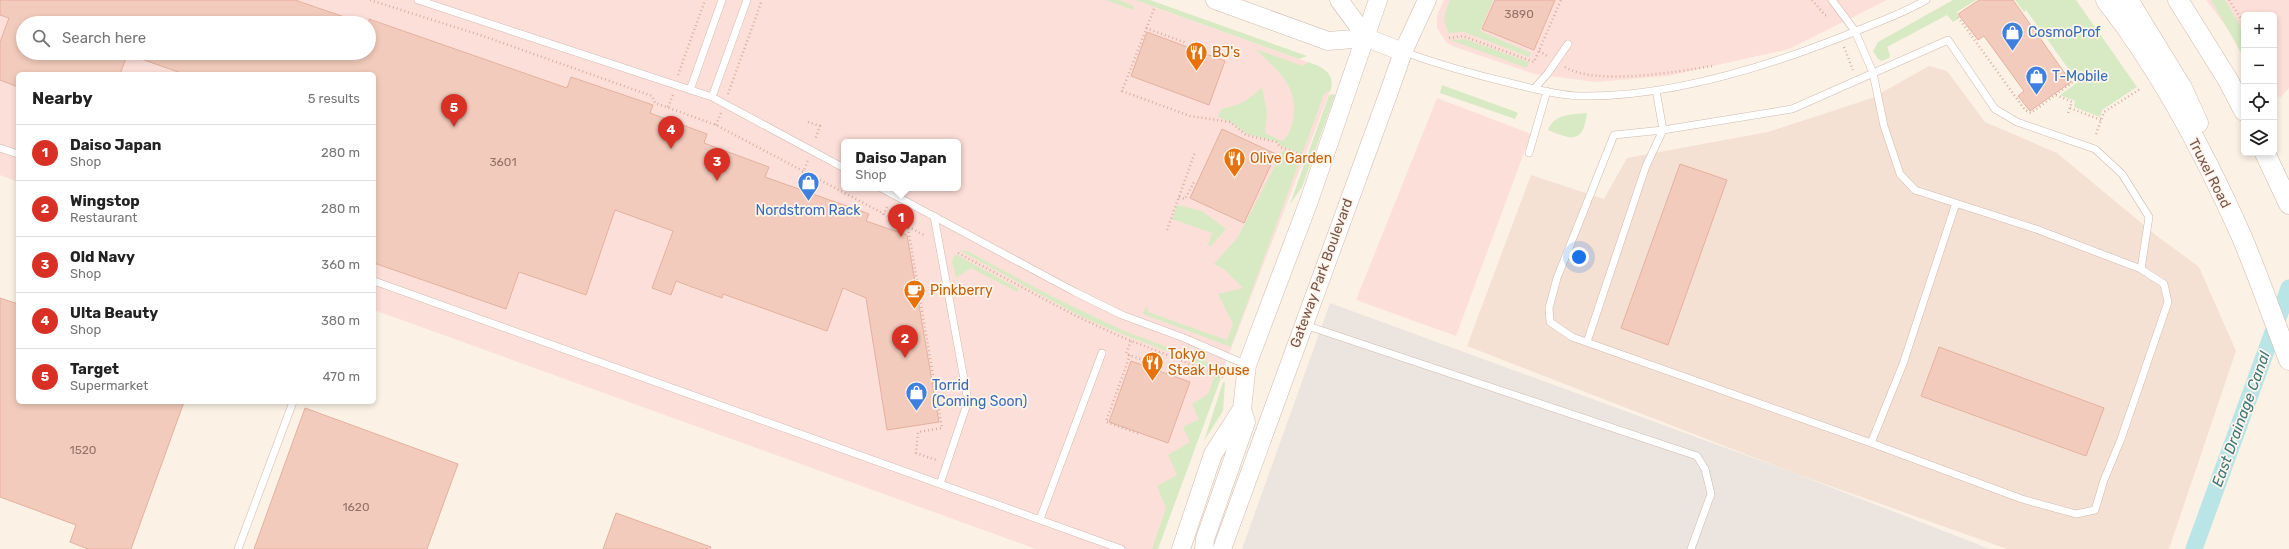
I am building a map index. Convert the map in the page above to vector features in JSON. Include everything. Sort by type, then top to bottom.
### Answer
[{"type":"main road","name":"Truxel Road","points":[[2106,0],[2184,121],[2209,169],[2241,235],[2289,360]]},
{"type":"main road","points":[[2128,0],[2182,88],[2207,141],[2209,169]]},
{"type":"main road","points":[[2178,0],[2228,80],[2241,105]]},
{"type":"main road","points":[[2265,156],[2289,204]]},
{"type":"street","points":[[1214,0],[1328,41],[1366,38],[1403,52]]},
{"type":"street","points":[[1339,0],[1366,38]]},
{"type":"street","points":[[1204,549],[1205,539],[1246,422],[1242,409],[1247,365],[1366,38],[1378,0]]},
{"type":"street","name":"Gateway Park Boulevard","points":[[1222,549],[1403,52],[1427,0]]},
{"type":"street","points":[[1181,549],[1213,454],[1242,409]]},
{"type":"lane","points":[[418,0],[712,97],[841,166]]},
{"type":"lane","points":[[690,90],[722,0]]},
{"type":"lane","points":[[712,97],[747,0]]},
{"type":"lane","points":[[1832,0],[1855,31],[1873,73],[1884,126],[1900,174],[1915,190],[2036,229],[2141,269],[2164,284],[2168,302],[2122,439],[2104,480],[2095,510],[2076,514],[2022,499],[1871,443],[1587,342],[1572,336],[1550,322],[1549,308],[1557,278],[1614,135],[1663,130],[1792,108],[1873,73],[1948,40],[1995,109],[2017,122],[2095,149],[2122,174],[2149,217],[2141,269]]},
{"type":"lane","points":[[1403,52],[1460,72],[1547,92],[1578,96],[1642,93],[1738,73],[1822,46],[1855,31],[1901,14],[1926,0]]},
{"type":"lane","points":[[1534,89],[1568,44]]},
{"type":"lane","points":[[1587,342],[1646,166],[1663,130],[1656,90]]},
{"type":"lane","points":[[1529,153],[1547,92]]},
{"type":"lane","points":[[0,148],[16,153]]},
{"type":"lane","points":[[887,191],[1070,290],[1116,312],[1184,338],[1247,365]]},
{"type":"lane","points":[[1871,443],[1903,364],[1956,203]]},
{"type":"lane","points":[[934,216],[968,401],[940,484]]},
{"type":"lane","points":[[376,282],[1121,549]]},
{"type":"lane","points":[[1303,324],[1698,456],[1705,469],[1711,494],[1691,549]]},
{"type":"lane","points":[[1040,519],[1102,353]]},
{"type":"lane","points":[[238,549],[292,404]]},
{"type":"path","points":[[370,0],[483,36],[652,96],[655,103],[716,125],[924,236]]},
{"type":"path","points":[[668,108],[705,0]]},
{"type":"path","points":[[716,125],[762,0]]},
{"type":"path","points":[[1450,38],[1463,36],[1534,62],[1561,0]]},
{"type":"path","points":[[1812,0],[1825,14],[1832,16]]},
{"type":"path","points":[[2229,0],[2241,18]]},
{"type":"path","points":[[1154,9],[1122,91],[1190,116],[1230,122],[1246,135],[1276,142],[1280,147],[1303,155]]},
{"type":"path","points":[[1958,17],[2026,110],[2031,113],[2074,81]]},
{"type":"path","points":[[1146,28],[1186,43]]},
{"type":"path","points":[[1539,51],[1572,71],[1608,76],[1668,73],[1718,65]]},
{"type":"path","points":[[2096,134],[2104,112],[2140,89]]},
{"type":"path","points":[[2056,95],[2072,102],[2068,113]]},
{"type":"path","points":[[2070,108],[2101,120]]},
{"type":"path","points":[[808,122],[820,126],[814,141]]},
{"type":"path","points":[[1167,230],[1195,152]]},
{"type":"path","points":[[1179,197],[1185,199],[1195,180]]},
{"type":"path","points":[[908,227],[942,428],[918,432],[916,453],[936,460]]},
{"type":"path","points":[[958,253],[1074,315],[1131,341],[1223,377]]},
{"type":"path","points":[[1131,341],[1126,354],[1166,368]]},
{"type":"path","points":[[1130,355],[1106,422],[1140,434]]},
{"type":"shaded area","points":[[0,0],[1135,0],[1310,63],[1330,91],[1154,549],[1036,549],[376,311],[376,72],[16,72],[16,181],[0,175]]},
{"type":"shaded area","points":[[1444,0],[1887,0],[1789,49],[1668,76],[1595,82],[1534,74],[1452,46],[1446,42],[1437,28],[1437,15]]},
{"type":"shaded area","points":[[2206,0],[2289,0],[2289,88],[2280,98],[2277,94],[2277,12],[2241,12],[2241,46]]},
{"type":"shaded area","points":[[1929,66],[1947,71],[1985,122],[2057,153],[2157,236],[2199,267],[2236,351],[2169,549],[2007,549],[1794,473],[1467,346],[1531,175],[1604,199],[1627,158],[1768,132],[1872,98]]},
{"type":"shaded area","points":[[1437,98],[1531,134],[1456,336],[1356,300]]},
{"type":"shaded area","points":[[1330,303],[1794,473],[1990,549],[1242,549]]},
{"type":"green space","points":[[1106,0],[1119,0],[1134,6],[1133,10]]},
{"type":"green space","points":[[1135,0],[1150,0],[1307,56],[1299,59]]},
{"type":"green space","points":[[1450,0],[1493,0],[1480,31],[1531,53],[1529,57],[1464,32],[1449,33],[1444,20]]},
{"type":"green space","points":[[1953,0],[1976,0],[1957,12],[1958,19],[1953,22],[1947,15],[1887,47],[1890,55],[1889,58],[1882,61],[1878,59],[1873,51],[1878,42]]},
{"type":"green space","points":[[2015,0],[2076,0],[2137,87],[2102,110],[2100,117],[2074,107],[2075,101],[2060,95],[2078,82],[2026,10],[2024,12]]},
{"type":"green space","points":[[2211,0],[2225,0],[2241,27],[2241,52]]},
{"type":"green space","points":[[1465,39],[1529,62],[1527,68],[1450,40]]},
{"type":"green space","points":[[1255,49],[1303,66],[1308,62],[1323,69],[1327,72],[1331,79],[1331,90],[1324,94],[1302,154],[1281,146],[1275,141],[1247,134],[1231,122],[1218,117],[1221,109],[1244,101],[1262,87],[1267,112],[1265,133],[1282,141],[1288,135],[1293,120],[1293,97],[1278,71]]},
{"type":"green space","points":[[1442,85],[1518,113],[1515,119],[1440,93]]},
{"type":"green space","points":[[1329,95],[1335,95],[1302,187],[1290,204]]},
{"type":"green space","points":[[1587,113],[1583,130],[1575,137],[1564,136],[1548,130],[1551,124],[1559,118]]},
{"type":"green space","points":[[1283,150],[1301,157],[1231,347],[1143,314],[1147,305],[1148,312],[1227,340],[1233,324],[1218,294],[1243,288],[1225,270],[1214,264],[1238,237]]},
{"type":"green space","points":[[1177,205],[1202,211],[1226,229],[1211,246],[1208,245],[1212,233],[1172,219]]},
{"type":"green space","points":[[959,250],[967,251],[1053,297],[1124,331],[1224,368],[1222,373],[1078,315]]},
{"type":"green space","points":[[955,254],[1019,289],[1017,292],[971,268],[956,278],[952,261]]},
{"type":"green space","points":[[1215,374],[1221,378],[1158,549],[1152,549],[1166,508],[1157,486],[1177,475],[1168,455],[1190,442],[1183,427],[1199,419],[1192,404],[1208,394]]},
{"type":"green space","points":[[1223,382],[1225,382],[1223,411],[1204,441]]},
{"type":"building","points":[[0,0],[295,0],[341,16],[16,16],[16,60],[125,60],[121,72],[16,72],[16,86],[0,80],[0,42],[9,18],[0,15]]},
{"type":"building","points":[[1495,0],[1555,0],[1534,50],[1482,29]]},
{"type":"building","points":[[1979,0],[2013,0],[2071,82],[2030,111],[2018,96],[2024,91],[1984,36],[1978,40],[1958,14]]},
{"type":"building","points":[[376,21],[567,88],[571,77],[653,105],[650,113],[707,134],[704,143],[769,167],[765,177],[869,214],[866,221],[907,235],[939,422],[887,430],[866,298],[843,288],[827,331],[723,294],[722,298],[676,281],[671,295],[652,288],[673,231],[615,210],[586,295],[519,272],[506,309],[376,264],[376,72],[178,72],[144,60],[376,60]]},
{"type":"building","points":[[1147,32],[1225,61],[1209,105],[1131,76]]},
{"type":"building","points":[[1222,129],[1276,154],[1244,223],[1190,198]]},
{"type":"building","points":[[1680,164],[1727,180],[1668,345],[1621,328]]},
{"type":"building","points":[[0,298],[16,303],[16,404],[183,404],[131,549],[88,549],[70,542],[76,525],[0,497]]},
{"type":"building","points":[[1939,347],[2104,408],[2086,456],[1921,396]]},
{"type":"building","points":[[1131,361],[1190,382],[1168,443],[1109,422]]},
{"type":"building","points":[[305,408],[458,464],[427,549],[254,549]]},
{"type":"building","points":[[616,513],[711,547],[710,549],[603,549]]},
{"type":"waterway","name":"East Drainage Canal","points":[[2194,549],[2289,288]]},
{"type":"place","name":"CosmoProf","points":[[2012,52]]},
{"type":"place","name":"BJ's","points":[[1196,72]]},
{"type":"place","name":"T-Mobile","points":[[2036,96]]},
{"type":"place","name":"Target","points":[[454,127]]},
{"type":"place","name":"Ulta Beauty","points":[[671,149]]},
{"type":"place","name":"Olive Garden","points":[[1235,178]]},
{"type":"place","name":"Old Navy","points":[[717,181]]},
{"type":"place","name":"Nordstrom Rack","points":[[808,202]]},
{"type":"place","name":"Daiso Japan","points":[[901,237]]},
{"type":"place","name":"Pinkberry","points":[[914,310]]},
{"type":"place","name":"Wingstop","points":[[905,358]]},
{"type":"place","name":"Tokyo Steak House","points":[[1153,382]]},
{"type":"place","name":"Torrid (Coming Soon)","points":[[917,412]]}]
